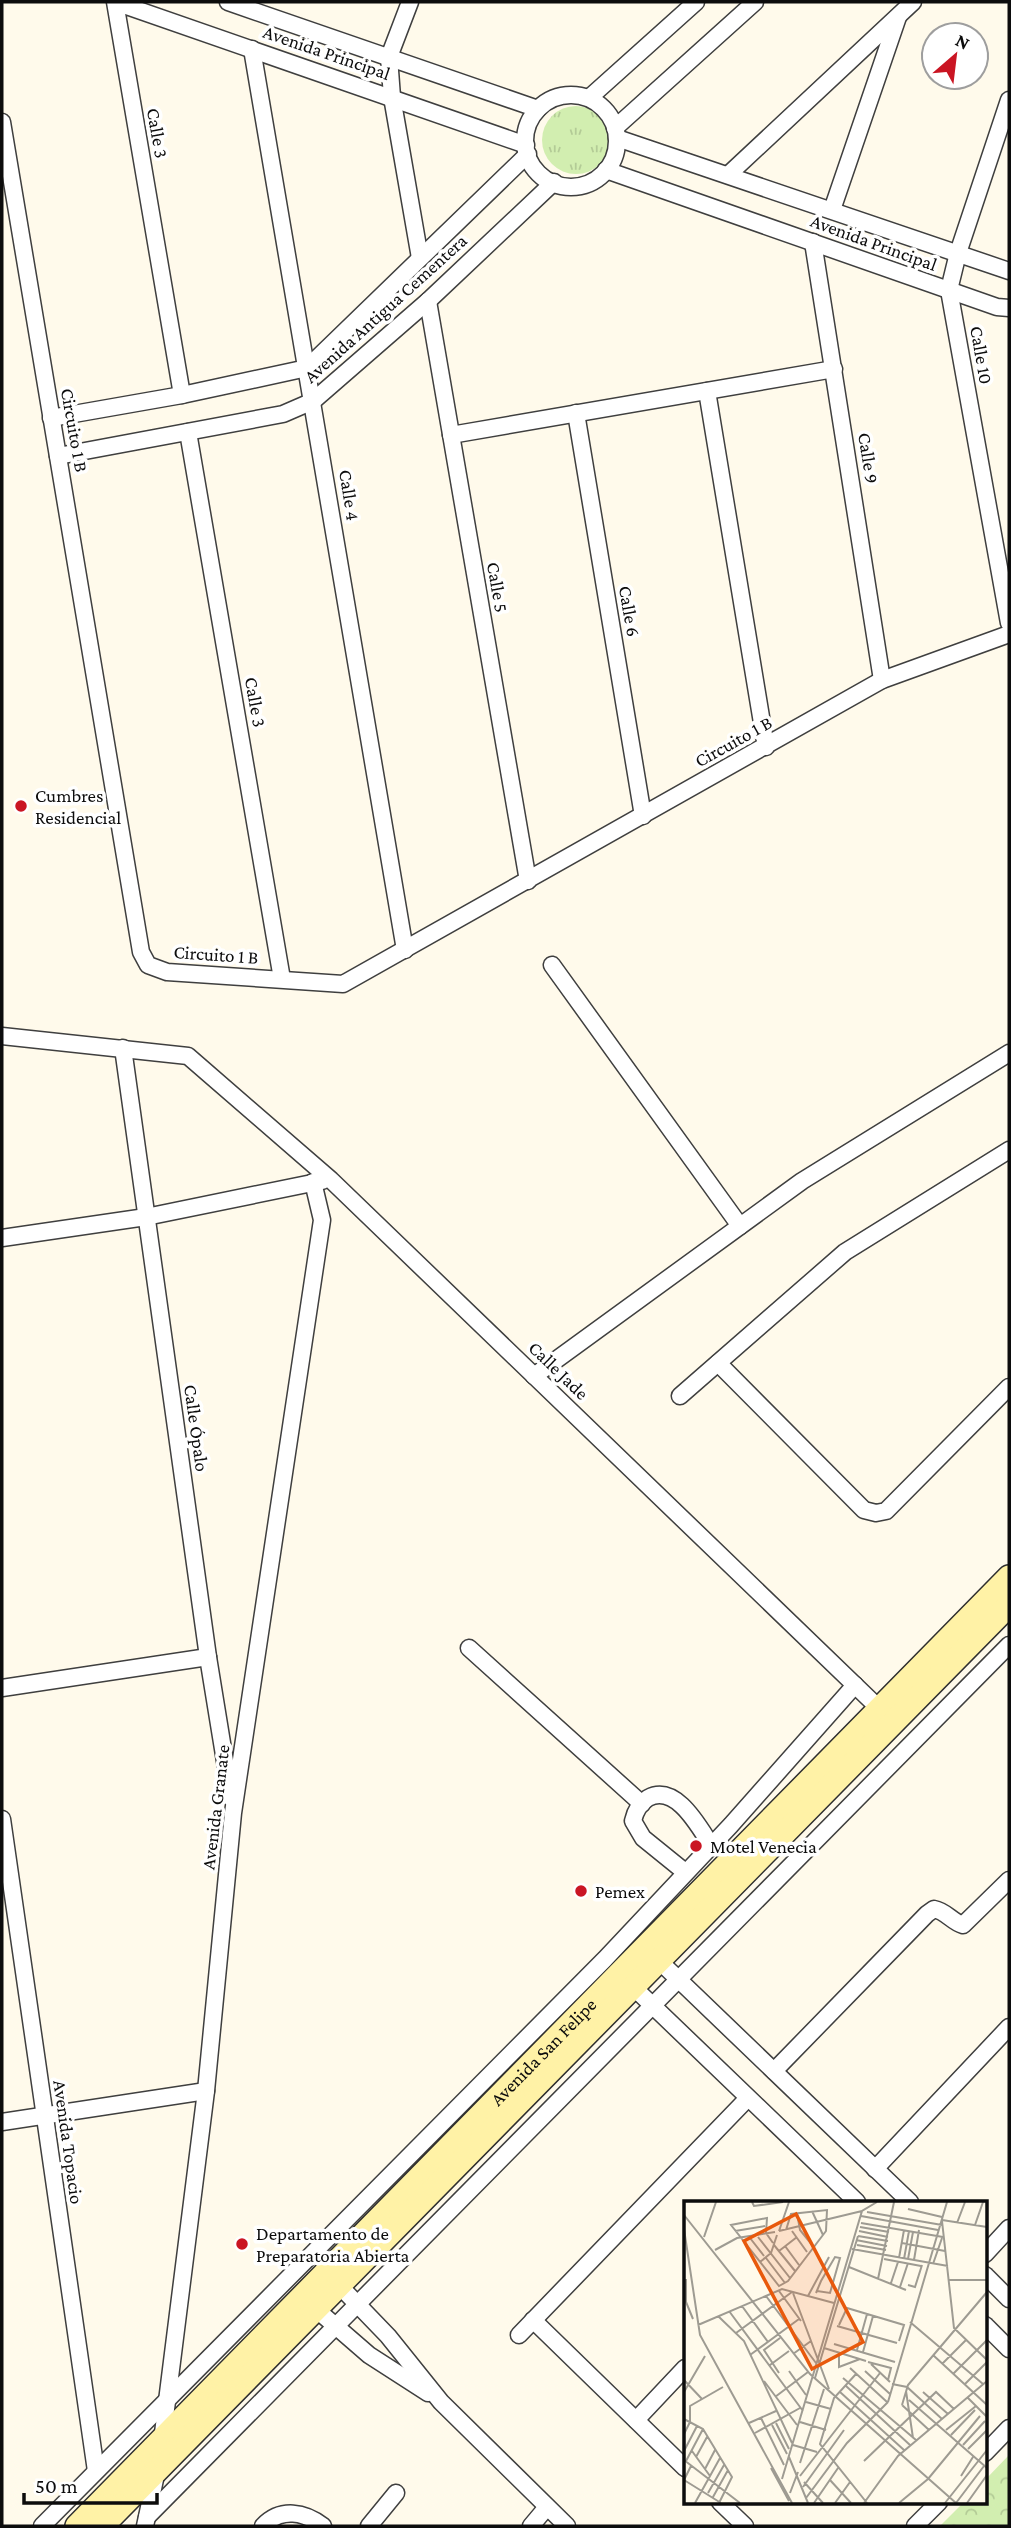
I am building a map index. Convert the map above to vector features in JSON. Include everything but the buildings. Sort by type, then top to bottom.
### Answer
[{"type":"main road","name":"Avenida San Felipe","points":[[645,1947],[887,1716],[1009,1577]]},
{"type":"main road","name":"Avenida San Felipe","points":[[102,2526],[619,1973],[712,1880],[1009,1605]]},
{"type":"main road","name":"Avenida San Felipe","points":[[77,2526],[162,2440],[309,2303]]},
{"type":"street","name":"Avenida Principal","points":[[115,2],[392,97],[527,150]]},
{"type":"street","name":"Calle 3","points":[[115,2],[182,395]]},
{"type":"street","name":"Avenida Principal","points":[[228,2],[538,109]]},
{"type":"street","points":[[410,2],[389,57],[392,97],[420,258]]},
{"type":"street","points":[[589,99],[696,2]]},
{"type":"street","points":[[616,133],[755,2]]},
{"type":"street","points":[[728,175],[912,2]]},
{"type":"street","points":[[832,210],[900,14]]},
{"type":"street","name":"Calle 4","points":[[251,49],[405,950]]},
{"type":"street","points":[[573,95],[589,99],[602,107],[612,119],[617,150],[606,170],[589,183],[575,187],[554,183],[538,172],[527,150],[527,129],[538,109],[558,97],[573,95]]},
{"type":"street","name":"Calle 10","points":[[1009,100],[958,253],[949,290],[1009,624]]},
{"type":"street","name":"Circuito 1 B","points":[[2,122],[141,952],[148,965],[167,972],[343,984],[882,680],[1009,635]]},
{"type":"street","name":"Avenida Principal","points":[[616,133],[728,175],[1009,271]]},
{"type":"street","name":"Avenida Antigua Cementera","points":[[51,418],[182,395],[307,368],[527,150]]},
{"type":"street","name":"Avenida Principal","points":[[606,170],[997,307],[1009,308]]},
{"type":"street","name":"Avenida Antigua Cementera","points":[[58,456],[283,414],[313,401],[428,301],[554,183]]},
{"type":"street","name":"Calle 9","points":[[813,242],[882,680]]},
{"type":"street","name":"Calle 5","points":[[428,301],[528,880]]},
{"type":"street","points":[[451,435],[834,369]]},
{"type":"street","points":[[706,391],[766,747]]},
{"type":"street","name":"Calle 6","points":[[576,413],[643,816]]},
{"type":"street","name":"Calle 3","points":[[188,432],[282,979]]},
{"type":"street","points":[[552,965],[740,1226]]},
{"type":"street","points":[[2,1036],[123,1048]]},
{"type":"street","name":"Calle Jade","points":[[123,1048],[188,1056],[331,1180],[887,1716]]},
{"type":"street","name":"Calle Ópalo","points":[[123,1048],[208,1657],[233,1813]]},
{"type":"street","points":[[534,1376],[802,1181],[1009,1053]]},
{"type":"street","points":[[680,1396],[845,1252],[1009,1150]]},
{"type":"street","points":[[2,1238],[146,1217],[331,1180]]},
{"type":"street","name":"Avenida Granate","points":[[146,2524],[158,2469],[168,2401],[206,2091],[233,1813],[322,1220],[313,1182]]},
{"type":"street","points":[[718,1363],[864,1510],[876,1513],[886,1511],[1009,1387]]},
{"type":"street","points":[[146,2524],[336,2326],[1009,1646]]},
{"type":"street","points":[[469,1648],[642,1804]]},
{"type":"street","points":[[2,1688],[208,1657]]},
{"type":"street","name":"Avenida San Felipe","points":[[645,1947],[690,1867],[732,1825],[855,1685]]},
{"type":"street","points":[[711,1844],[688,1811],[675,1800],[650,1797],[642,1804],[633,1821],[643,1838],[712,1880]]},
{"type":"street","name":"Avenida Topacio","points":[[2,1819],[96,2471]]},
{"type":"street","points":[[774,2071],[927,1914],[934,1909],[942,1910],[955,1923],[963,1925],[1009,1880]]},
{"type":"street","points":[[645,1947],[908,2201]]},
{"type":"street","points":[[619,1973],[849,2200]]},
{"type":"street","name":"Avenida San Felipe","points":[[42,2526],[168,2401],[619,1973]]},
{"type":"street","points":[[875,2169],[1009,2027]]},
{"type":"street","points":[[2,2122],[206,2091]]},
{"type":"street","points":[[519,2335],[748,2098]]},
{"type":"street","points":[[986,2253],[1009,2228]]},
{"type":"street","points":[[986,2276],[1009,2299]]},
{"type":"street","points":[[332,2279],[388,2336],[441,2402],[567,2526]]},
{"type":"street","points":[[309,2303],[369,2356],[441,2402]]},
{"type":"street","points":[[533,2320],[684,2467]]},
{"type":"street","points":[[986,2326],[1009,2349]]},
{"type":"street","points":[[369,2356],[388,2336]]},
{"type":"street","points":[[636,2420],[684,2369]]},
{"type":"street","points":[[986,2452],[1009,2428]]},
{"type":"street","points":[[369,2526],[396,2493]]},
{"type":"street","points":[[722,2504],[746,2526]]},
{"type":"street","points":[[733,2514],[743,2504]]},
{"type":"street","points":[[915,2526],[937,2504]]},
{"type":"street","points":[[531,2526],[547,2507]]},
{"type":"street","points":[[263,2526],[282,2514],[297,2513],[311,2517],[323,2526]]},
{"type":"green space","points":[[569,106],[583,106],[595,111],[605,121],[610,140],[605,159],[595,169],[583,174],[569,174],[557,169],[547,159],[542,147],[542,133],[547,121],[557,111]]},
{"type":"green space","points":[[1009,2455],[1009,2526],[940,2526],[962,2504],[986,2504],[986,2479]]},
{"type":"place","name":"Cumbres Residencial","points":[[21,806]]},
{"type":"place","name":"Motel Venecia","points":[[696,1846]]},
{"type":"place","name":"Pemex","points":[[581,1891]]},
{"type":"place","name":"Departamento de Preparatoria Abierta","points":[[242,2244]]}]
